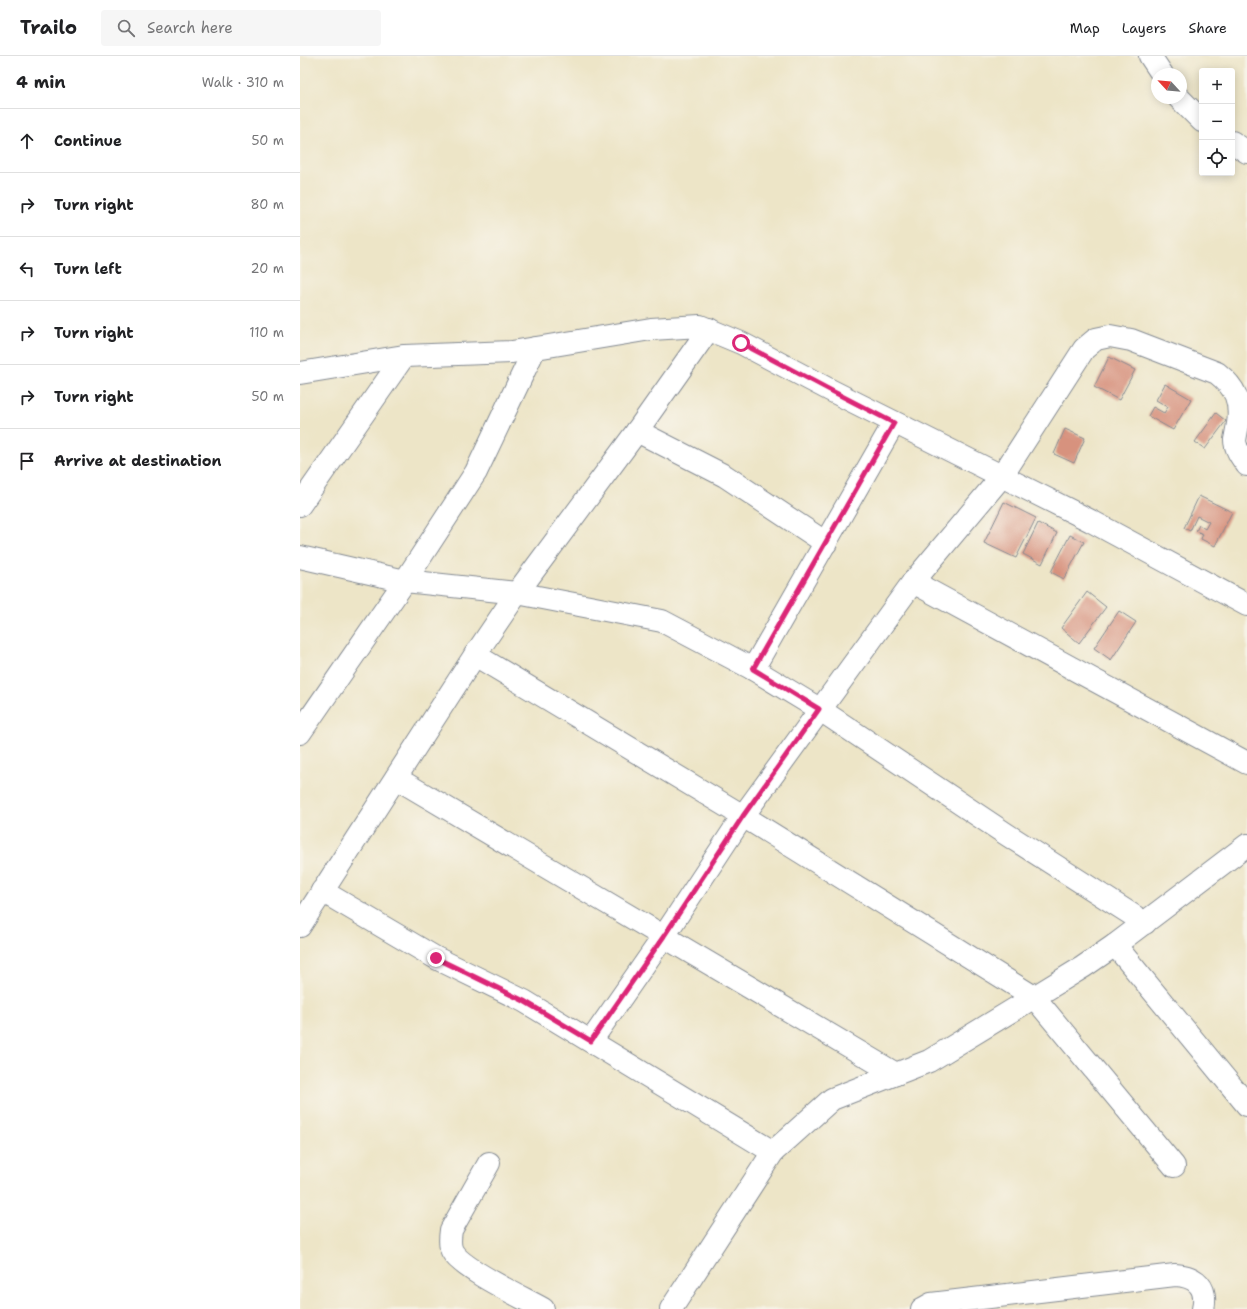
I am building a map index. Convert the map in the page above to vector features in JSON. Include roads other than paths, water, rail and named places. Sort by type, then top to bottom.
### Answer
[{"type":"street","points":[[1150,56],[1158,68]]},
{"type":"street","points":[[1185,104],[1199,117]]},
{"type":"street","points":[[1235,144],[1247,152]]},
{"type":"street","points":[[300,373],[404,356],[512,352],[651,329],[700,326],[741,343],[894,423],[1091,521],[1247,605]]},
{"type":"street","points":[[300,926],[475,655],[517,593],[637,431],[709,330]]},
{"type":"street","points":[[591,1041],[664,936],[743,816],[819,709],[913,582],[1002,476],[1084,349],[1096,339],[1110,336],[1131,340],[1217,372],[1226,380],[1236,393],[1240,411],[1235,441],[1239,454],[1247,465]]},
{"type":"street","points":[[300,733],[405,581],[476,472],[536,348]]},
{"type":"street","points":[[300,504],[404,356]]},
{"type":"street","points":[[753,669],[894,423]]},
{"type":"street","points":[[637,431],[725,476],[826,543]]},
{"type":"street","points":[[300,557],[405,581],[517,593],[662,621],[753,669],[819,709],[1006,834],[1145,923]]},
{"type":"street","points":[[913,582],[1247,762]]},
{"type":"street","points":[[475,655],[743,816],[1034,997],[1174,1166]]},
{"type":"street","points":[[396,778],[896,1074]]},
{"type":"street","points":[[671,1309],[773,1152],[832,1099],[929,1061],[1034,997],[1083,967],[1115,945],[1247,845]]},
{"type":"street","points":[[322,891],[436,958],[524,1001],[773,1152]]},
{"type":"street","points":[[1115,945],[1247,1105]]},
{"type":"street","points":[[489,1163],[451,1230],[450,1241],[452,1251],[459,1260],[471,1270],[543,1309]]},
{"type":"street","points":[[922,1309],[931,1304],[1175,1274],[1194,1280],[1201,1287],[1205,1295],[1204,1309]]}]
